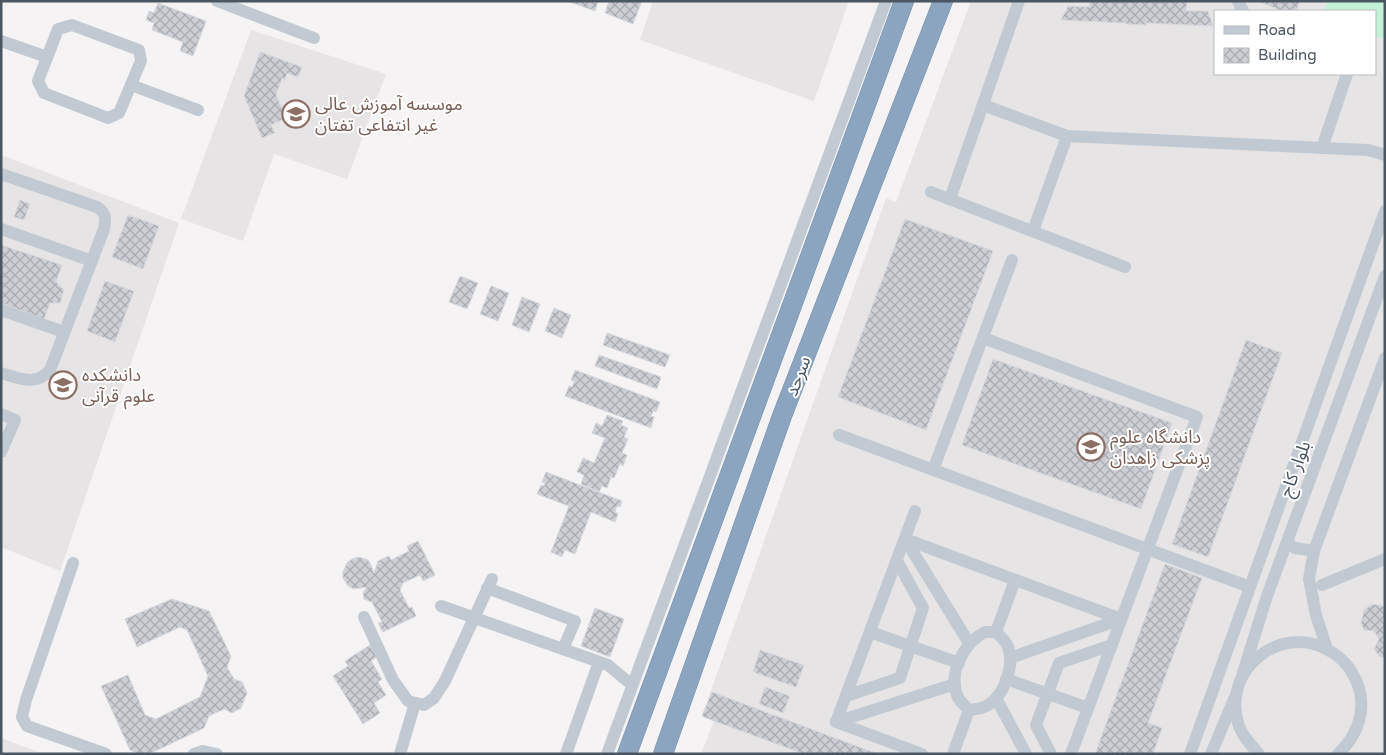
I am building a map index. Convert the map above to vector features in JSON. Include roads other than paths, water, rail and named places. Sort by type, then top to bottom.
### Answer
[{"type":"highway","name":"سرحد","points":[[627,754],[904,1]]},
{"type":"highway","name":"سرحد","points":[[663,754],[782,416],[943,1]]},
{"type":"street","points":[[217,1],[314,38]]},
{"type":"street","points":[[607,754],[886,1]]},
{"type":"street","points":[[950,199],[1019,1]]},
{"type":"street","points":[[72,25],[139,50],[141,61],[131,85],[118,113],[108,118],[44,93],[38,81],[58,29],[72,25]]},
{"type":"street","points":[[1,41],[47,57]]},
{"type":"street","points":[[1322,148],[1347,75]]},
{"type":"street","points":[[131,85],[198,110]]},
{"type":"street","points":[[983,105],[1067,136],[1368,150],[1385,156]]},
{"type":"street","points":[[1033,231],[1067,136]]},
{"type":"street","points":[[1,174],[97,207],[103,212],[106,219],[104,229],[50,370],[44,377],[33,381],[1,372]]},
{"type":"street","points":[[931,192],[1125,267]]},
{"type":"street","points":[[1190,754],[1385,211]]},
{"type":"street","points":[[1,229],[92,261]]},
{"type":"street","points":[[933,470],[1012,260]]},
{"type":"street","name":"بلوار کاج","points":[[1237,692],[1267,596],[1385,276]]},
{"type":"street","points":[[1,310],[64,332]]},
{"type":"street","points":[[983,338],[1197,417],[1071,754]]},
{"type":"street","points":[[1327,649],[1316,615],[1309,578],[1314,551],[1385,358]]},
{"type":"street","points":[[1,414],[15,420],[1,452]]},
{"type":"street","points":[[839,436],[1250,587]]},
{"type":"street","points":[[836,722],[915,512]]},
{"type":"street","points":[[905,539],[1121,619]]},
{"type":"street","points":[[905,539],[969,643]]},
{"type":"street","points":[[1287,543],[1304,551],[1314,551]]},
{"type":"street","points":[[1322,585],[1385,559]]},
{"type":"street","points":[[846,696],[900,678],[923,608],[896,561]]},
{"type":"street","points":[[74,563],[26,700],[22,717],[27,726],[106,754]]},
{"type":"street","points":[[996,632],[1015,580]]},
{"type":"street","points":[[364,617],[393,680],[408,701],[424,705],[434,698],[445,681],[473,617],[490,584],[574,621],[563,649]]},
{"type":"street","points":[[441,606],[608,665],[632,685]]},
{"type":"street","points":[[1010,658],[1121,619]]},
{"type":"street","points":[[870,632],[959,662]]},
{"type":"street","points":[[985,632],[996,632],[1004,639],[1009,648],[1010,658],[1006,679],[996,698],[989,705],[980,709],[969,710],[960,703],[956,694],[955,684],[959,662],[969,643],[976,637],[985,632]]},
{"type":"street","points":[[1242,676],[1260,655],[1286,643],[1314,644],[1327,649],[1340,658],[1350,669],[1358,683],[1361,713],[1357,728],[1350,742],[1338,754]]},
{"type":"street","points":[[1051,754],[1036,725],[1059,663],[1112,644]]},
{"type":"street","points":[[566,754],[599,662]]},
{"type":"street","points":[[1006,679],[1088,708]]},
{"type":"street","points":[[836,722],[955,684]]},
{"type":"street","points":[[1212,754],[1237,692]]},
{"type":"street","points":[[1237,692],[1236,709],[1239,726],[1247,742],[1259,754]]},
{"type":"street","points":[[996,698],[1026,754]]},
{"type":"street","points":[[400,754],[416,703]]},
{"type":"street","points":[[953,754],[969,710]]},
{"type":"street","points":[[836,722],[922,754]]},
{"type":"street","points":[[194,754],[203,751],[217,754]]},
{"type":"place","name":"موسسه آموزش عالی غیر انتفاعی تفتان","points":[[296,114]]},
{"type":"place","name":"دانشکده علوم قرآنی","points":[[63,385]]},
{"type":"place","name":"دانشگاه علوم پزشکی زاهدان","points":[[1091,447]]}]
